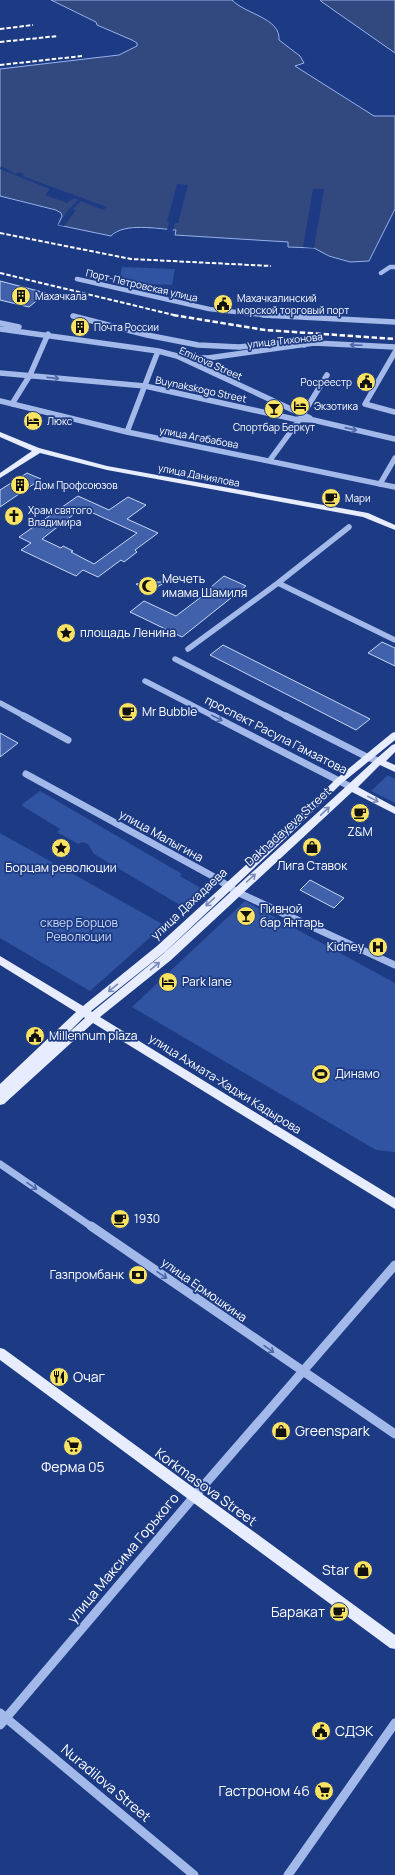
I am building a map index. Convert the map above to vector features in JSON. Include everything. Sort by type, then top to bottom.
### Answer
[{"type":"main road","name":"улица Даниялова","points":[[0,435],[36,451],[114,471],[364,516],[395,529]]},
{"type":"main road","points":[[0,475],[36,451]]},
{"type":"main road","name":"улица Дахадаева","points":[[0,1091],[160,949],[226,886],[286,833],[339,781],[395,735]]},
{"type":"main road","name":"Dakhadayeva Street","points":[[0,1101],[88,1014],[106,1008],[167,957],[379,761],[395,748]]},
{"type":"main road","name":"проспект Расула Гамзатова","points":[[379,761],[395,769]]},
{"type":"main road","name":"проспект Расула Гамзатова","points":[[351,787],[395,811]]},
{"type":"main road","name":"улица Ахмата-Хаджи Кадырова","points":[[0,960],[395,1204]]},
{"type":"main road","name":"Korkmasova Street","points":[[0,1354],[395,1643]]},
{"type":"street","points":[[381,273],[395,266]]},
{"type":"street","name":"Порт-Петровская улица","points":[[76,279],[209,309],[274,316],[395,322]]},
{"type":"street","points":[[73,316],[147,335],[198,345],[239,347],[288,342],[304,345]]},
{"type":"street","points":[[0,323],[48,334]]},
{"type":"street","points":[[0,329],[48,334]]},
{"type":"street","points":[[12,404],[30,375],[48,334]]},
{"type":"street","name":"Emirova Street","points":[[48,334],[158,351],[177,356],[301,417]]},
{"type":"street","name":"улица Тихонова","points":[[177,356],[208,358],[314,343],[395,347]]},
{"type":"street","points":[[128,432],[158,351]]},
{"type":"street","points":[[395,352],[365,404],[395,412]]},
{"type":"street","name":"Buynakskogo Street","points":[[0,372],[145,386],[301,417],[395,439]]},
{"type":"street","points":[[270,460],[301,417],[327,375]]},
{"type":"street","name":"улица Агабабова","points":[[0,401],[128,432],[270,460],[395,488]]},
{"type":"street","points":[[380,484],[395,458]]},
{"type":"street","points":[[188,649],[278,583],[349,527]]},
{"type":"street","points":[[278,583],[395,640]]},
{"type":"street","name":"проспект Расула Гамзатова","points":[[175,659],[367,757],[379,761]]},
{"type":"street","name":"проспект Расула Гамзатова","points":[[145,681],[351,787]]},
{"type":"street","points":[[0,703],[68,740]]},
{"type":"street","name":"улица Малыгина","points":[[26,774],[216,878],[237,892],[395,965]]},
{"type":"street","name":"улица Ермошкина","points":[[0,1164],[395,1434]]},
{"type":"street","name":"улица Максима Горького","points":[[2,1719],[395,1265]]},
{"type":"street","name":"Nuradilova Street","points":[[2,1719],[194,1875]]},
{"type":"street","points":[[288,1875],[395,1722]]},
{"type":"green space","points":[[122,267],[175,269],[172,285],[119,283]]},
{"type":"green space","points":[[388,775],[395,779],[395,803],[371,791]]},
{"type":"green space","points":[[40,791],[182,874],[180,876],[206,891],[185,908],[94,854],[88,844],[82,842],[78,844],[57,832],[60,829],[21,805]]},
{"type":"green space","name":"сквер Борцов Революции","points":[[0,833],[164,925],[90,991],[0,938]]},
{"type":"green space","name":"Динамо","points":[[245,901],[395,983],[395,1152],[376,1150],[132,1007]]},
{"type":"shaded area","points":[[51,0],[232,0],[274,26],[278,33],[279,40],[300,56],[304,63],[295,66],[374,116],[395,116],[395,209],[369,261],[350,262],[329,256],[314,248],[288,247],[288,242],[175,235],[176,230],[142,227],[124,229],[111,236],[58,225],[62,216],[61,213],[56,210],[0,196],[0,69],[119,55],[137,46],[137,43],[132,40],[97,25],[96,22]]},
{"type":"shaded area","points":[[320,0],[395,0],[395,53],[322,2]]},
{"type":"pier","points":[[1,166],[16,174],[19,172],[24,174],[22,176],[107,207],[103,210],[81,201],[73,209],[76,210],[64,226],[58,225],[69,209],[78,200],[74,198],[67,203],[45,195],[50,189],[0,169]]},
{"type":"pier","points":[[177,184],[188,185],[178,223],[175,223],[173,230],[167,230],[169,222],[167,222]]},
{"type":"pier","points":[[313,189],[324,189],[314,248],[303,247]]},
{"type":"building","name":"Махачкала","points":[[0,281],[46,293],[29,307],[0,300]]},
{"type":"building","name":"Дом Профсоюзов","points":[[27,473],[41,479],[0,507],[0,490]]},
{"type":"building","points":[[78,496],[109,510],[128,497],[146,505],[127,519],[158,533],[135,550],[137,552],[124,562],[121,560],[98,577],[83,570],[76,576],[21,550],[31,543],[19,537]],"holes":[[[82,508],[137,533],[94,564],[63,546],[61,548],[42,539]]]},
{"type":"building","points":[[224,576],[246,586],[182,637],[130,612],[144,601],[176,616],[213,588],[211,587]]},
{"type":"building","points":[[147,582],[166,582],[148,592],[136,584]]},
{"type":"building","points":[[382,642],[395,648],[395,666],[368,653]]},
{"type":"building","points":[[223,645],[370,719],[356,730],[210,655]]},
{"type":"building","points":[[0,733],[18,743],[0,757]]},
{"type":"building","points":[[310,880],[344,898],[334,908],[300,890]]},
{"type":"railway","points":[[0,29],[33,25]]},
{"type":"railway","points":[[0,42],[58,36]]},
{"type":"railway","points":[[0,65],[82,56]]},
{"type":"railway","points":[[0,233],[131,259],[271,266]]},
{"type":"railway","points":[[0,273],[176,315]]},
{"type":"railway","points":[[176,315],[265,330],[395,339]]},
{"type":"place","name":"Махачкала","points":[[21,296]]},
{"type":"place","name":"Махачкалинский морской торговый порт","points":[[223,304]]},
{"type":"place","name":"Почта России","points":[[80,327]]},
{"type":"place","name":"Росреестр","points":[[366,382]]},
{"type":"place","name":"Экзотика","points":[[300,406]]},
{"type":"place","name":"Спортбар Беркут","points":[[274,409]]},
{"type":"place","name":"Люкс","points":[[33,421]]},
{"type":"place","name":"Дом Профсоюзов","points":[[20,485]]},
{"type":"place","name":"Мари","points":[[331,498]]},
{"type":"place","name":"Храм святого Владимира","points":[[14,516]]},
{"type":"place","name":"Мечеть имама Шамиля","points":[[148,586]]},
{"type":"place","name":"площадь Ленина","points":[[66,633]]},
{"type":"place","name":"Mr Bubble","points":[[128,712]]},
{"type":"place","name":"Z&M","points":[[360,813]]},
{"type":"place","name":"Лига Ставок","points":[[312,847]]},
{"type":"place","name":"Борцам революции","points":[[61,848]]},
{"type":"place","name":"Пивной бар Янтарь","points":[[246,916]]},
{"type":"place","name":"Kidney","points":[[378,947]]},
{"type":"place","name":"Park lane","points":[[168,982]]},
{"type":"place","name":"Millennum plaza","points":[[35,1036]]},
{"type":"place","name":"Динамо","points":[[321,1074]]},
{"type":"place","name":"1930","points":[[120,1219]]},
{"type":"place","name":"Газпромбанк","points":[[138,1275]]},
{"type":"place","name":"Очаг","points":[[59,1377]]},
{"type":"place","name":"Greenspark","points":[[281,1431]]},
{"type":"place","name":"Ферма 05","points":[[73,1446]]},
{"type":"place","name":"Star","points":[[363,1570]]},
{"type":"place","name":"Баракат","points":[[339,1612]]},
{"type":"place","name":"СДЭК","points":[[321,1731]]},
{"type":"place","name":"Гастроном 46","points":[[324,1791]]}]
